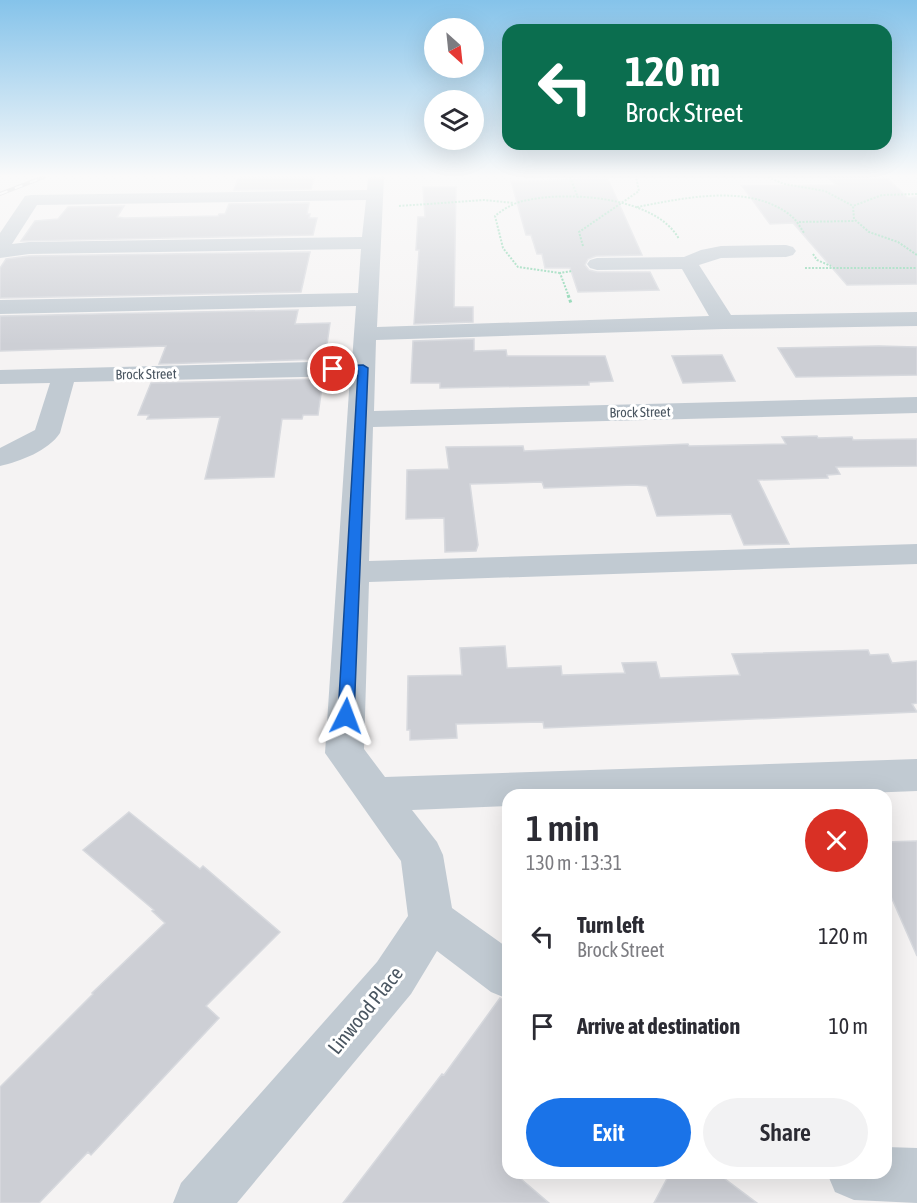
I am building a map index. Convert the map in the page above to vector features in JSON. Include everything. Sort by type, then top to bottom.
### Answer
[{"type":"street","points":[[0,250],[10,233]]},
{"type":"street","points":[[374,233],[363,368],[344,753],[422,855],[431,920],[502,972]]},
{"type":"street","points":[[0,250],[372,243]]},
{"type":"street","points":[[591,258],[688,262],[694,258],[717,252],[786,251]]},
{"type":"street","points":[[688,262],[724,322]]},
{"type":"street","points":[[0,307],[368,299]]},
{"type":"street","points":[[366,334],[724,322],[917,319]]},
{"type":"street","name":"Brock Street","points":[[0,377],[363,368]]},
{"type":"street","points":[[0,458],[40,440],[47,433],[64,376]]},
{"type":"street","name":"Brock Street","points":[[362,419],[917,405]]},
{"type":"street","points":[[354,572],[917,554]]},
{"type":"street","points":[[518,789],[917,775]]},
{"type":"street","points":[[376,794],[502,790]]},
{"type":"street","name":"Linwood Place","points":[[201,1203],[394,978],[431,920]]},
{"type":"path","points":[[499,233],[503,248],[518,267],[560,273]]},
{"type":"path","points":[[580,233],[591,258]]},
{"type":"path","points":[[676,233],[681,241],[680,255],[688,262]]},
{"type":"path","points":[[872,233],[898,242],[917,255]]},
{"type":"path","points":[[812,253],[817,260],[834,268]]},
{"type":"building","points":[[27,233],[313,233],[313,235],[21,241]]},
{"type":"building","points":[[417,233],[455,233],[454,307],[473,307],[473,322],[414,324],[419,250],[416,250]]},
{"type":"building","points":[[525,233],[632,233],[642,255],[596,256],[588,259],[585,265],[589,270],[597,272],[650,272],[659,290],[578,292],[570,268],[545,268],[542,254],[537,254],[531,235]]},
{"type":"building","points":[[802,233],[917,233],[917,284],[847,285]]},
{"type":"building","points":[[310,252],[301,292],[0,298],[0,268],[6,259],[29,256]]},
{"type":"building","points":[[298,310],[295,324],[330,323],[325,359],[159,364],[166,346],[0,351],[0,316]]},
{"type":"building","points":[[474,339],[474,351],[506,350],[507,356],[605,356],[613,381],[589,382],[589,385],[440,388],[440,383],[411,383],[413,341]]},
{"type":"building","points":[[917,347],[917,375],[796,377],[778,348]]},
{"type":"building","points":[[722,355],[735,381],[683,383],[672,356]]},
{"type":"building","points":[[323,379],[318,415],[303,415],[302,419],[282,419],[274,477],[205,479],[220,417],[147,419],[149,415],[138,415],[151,383]]},
{"type":"building","points":[[817,436],[818,438],[852,437],[853,440],[917,439],[917,466],[836,467],[840,474],[827,475],[828,478],[758,480],[789,544],[744,545],[731,514],[657,516],[647,486],[634,485],[544,488],[542,482],[470,484],[478,545],[476,551],[445,552],[444,518],[406,519],[407,470],[449,469],[446,447],[523,446],[524,451],[688,444],[689,446],[786,444],[782,437]]},
{"type":"building","points":[[505,646],[507,668],[561,666],[562,675],[625,673],[622,663],[656,662],[660,678],[740,675],[732,654],[868,650],[870,655],[888,654],[892,663],[917,661],[917,703],[912,704],[917,712],[544,728],[543,722],[456,724],[457,738],[410,740],[410,730],[407,730],[408,676],[462,675],[460,648]]},
{"type":"building","points":[[129,812],[200,869],[203,866],[280,932],[206,1006],[219,1018],[91,1155],[88,1152],[39,1203],[0,1203],[0,1087],[92,993],[165,923],[152,911],[154,910],[83,850]]},
{"type":"building","points":[[917,841],[917,956],[892,899],[892,842]]},
{"type":"building","points":[[500,998],[502,999],[502,1179],[521,1179],[549,1203],[343,1203],[442,1074],[444,1075]]},
{"type":"building","points":[[667,1179],[725,1179],[757,1203],[654,1203]]},
{"type":"route","points":[[333,369],[363,368],[346,716]]}]
